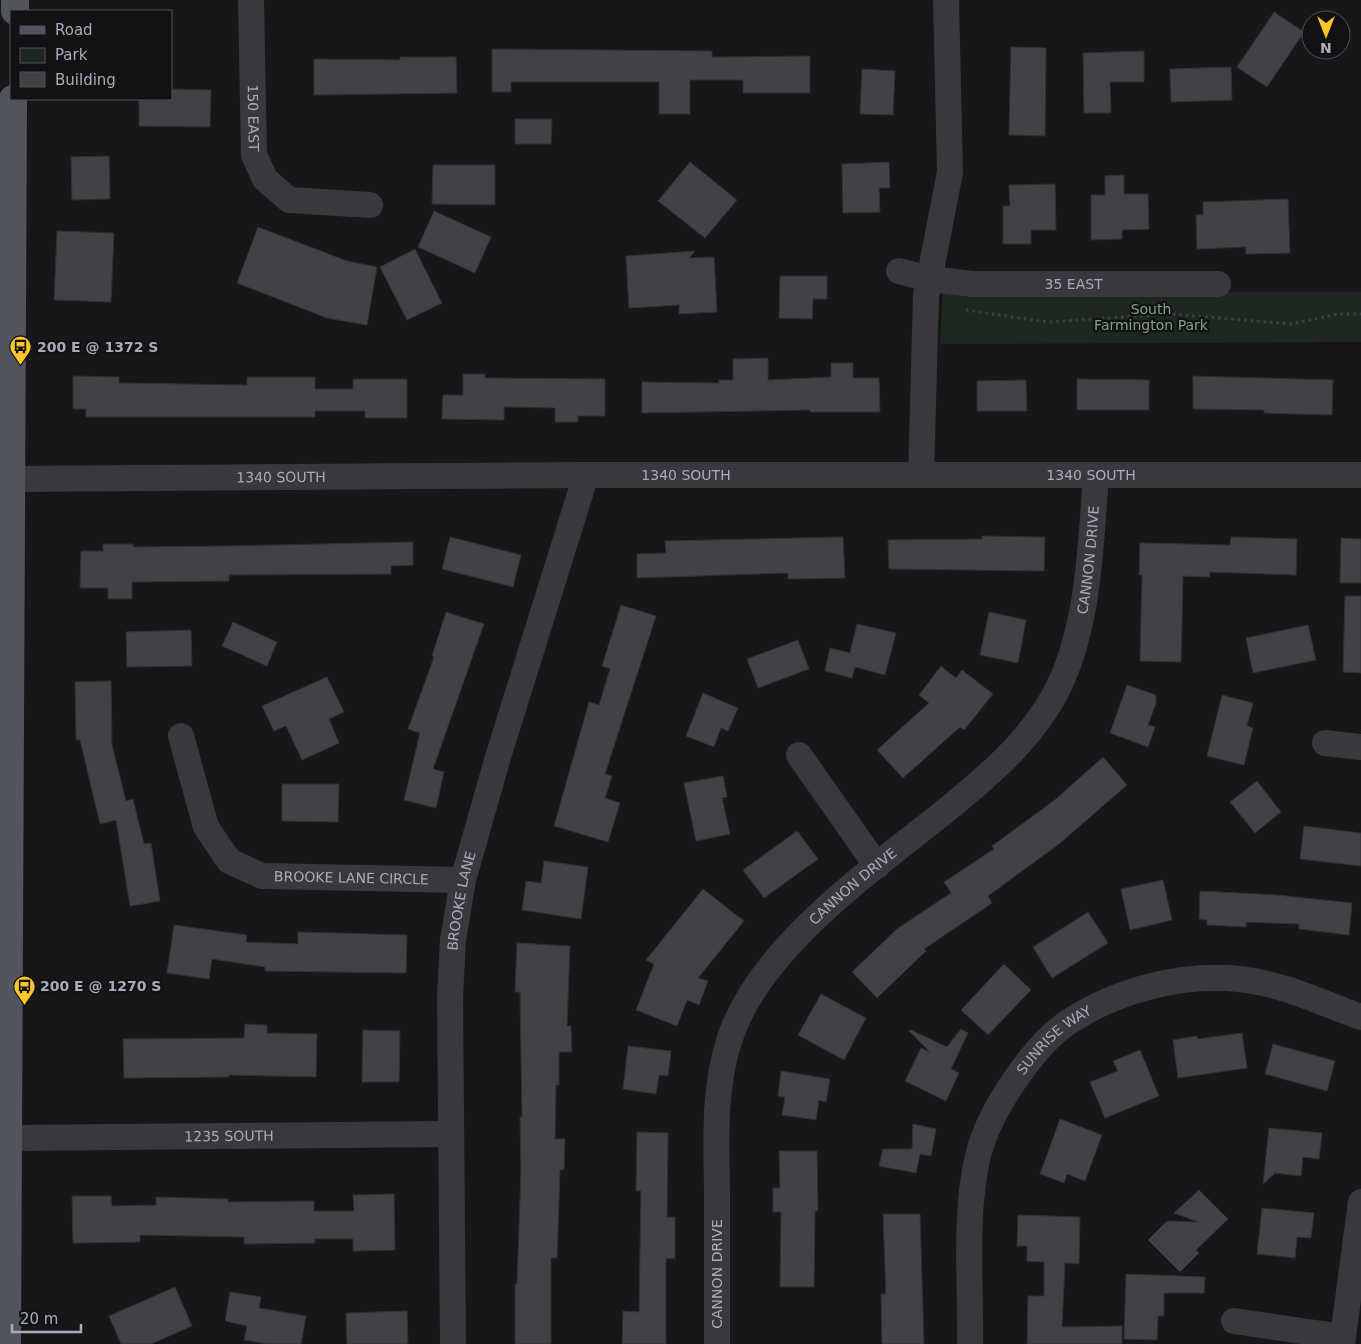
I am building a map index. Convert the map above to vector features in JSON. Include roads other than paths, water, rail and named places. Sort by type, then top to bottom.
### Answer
[{"type":"main road","points":[[7,1344],[13,100]]},
{"type":"street","name":"150 EAST","points":[[251,0],[254,155],[266,179],[290,200],[370,205]]},
{"type":"street","points":[[921,475],[927,287],[950,172],[946,0]]},
{"type":"street","name":"35 EAST","points":[[899,271],[927,287],[974,284],[1218,284]]},
{"type":"street","name":"1340 SOUTH","points":[[11,480],[586,475],[1361,475]]},
{"type":"street","name":"BROOKE LANE","points":[[452,1344],[452,950],[463,880],[498,757],[586,475]]},
{"type":"street","name":"CANNON DRIVE","points":[[717,1344],[716,1121],[719,1079],[729,1039],[746,1002],[768,968],[811,922],[976,786],[1023,740],[1059,685],[1073,647],[1087,581],[1096,475]]},
{"type":"street","name":"BROOKE LANE CIRCLE","points":[[181,736],[206,827],[229,861],[262,876],[463,880]]},
{"type":"street","points":[[1326,743],[1361,747]]},
{"type":"street","points":[[799,755],[877,866]]},
{"type":"street","name":"SUNRISE WAY","points":[[970,1344],[972,1193],[978,1155],[1007,1090],[1038,1050],[1068,1022],[1098,1006],[1135,991],[1188,978],[1239,978],[1273,985],[1361,1018]]},
{"type":"street","name":"1235 SOUTH","points":[[8,1138],[451,1134]]},
{"type":"street","points":[[1234,1321],[1342,1340],[1361,1202]]},
{"type":"place","name":"200 E @ 1372 S","points":[[21,366]]},
{"type":"place","name":"200 E @ 1270 S","points":[[24,1005]]},
{"type":"park label","name":"South Farmington Park","points":[[1151,318]]}]
